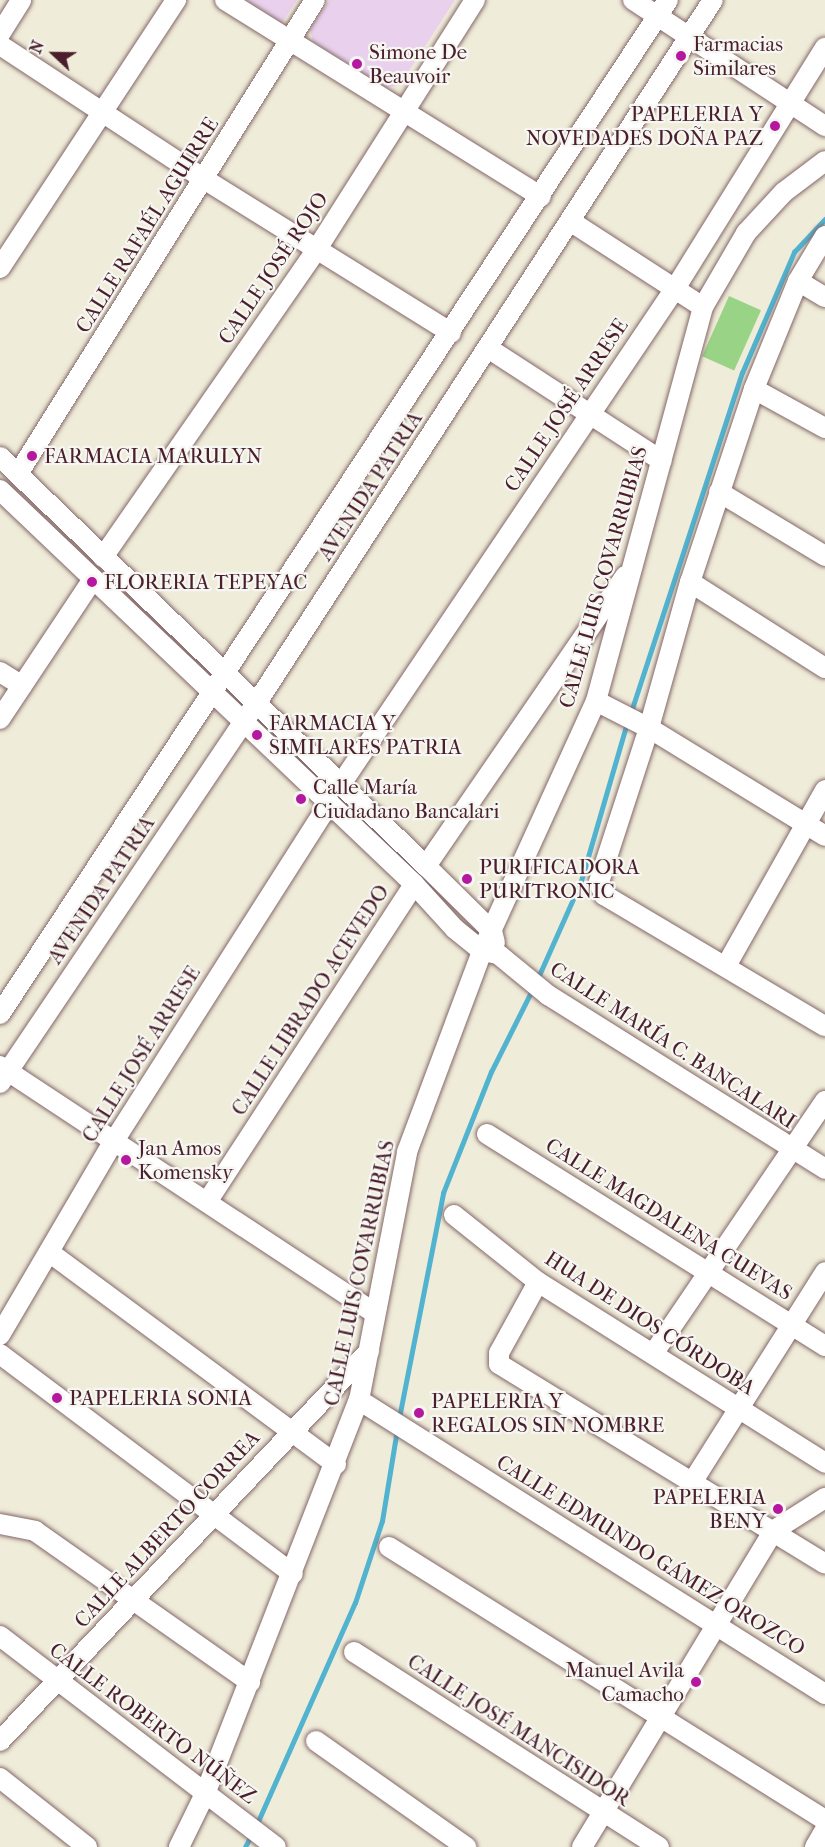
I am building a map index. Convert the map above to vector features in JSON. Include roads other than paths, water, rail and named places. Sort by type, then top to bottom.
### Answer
[{"type":"street","points":[[0,34],[21,0]]},
{"type":"street","points":[[0,268],[176,0]]},
{"type":"street","points":[[225,0],[541,197]]},
{"type":"street","name":"CALLE RAFAÉL AGUIRRE","points":[[18,474],[315,0]]},
{"type":"street","name":"CALLE JOSÉ ROJO","points":[[103,557],[317,249],[475,0]]},
{"type":"street","points":[[633,0],[663,8],[691,37],[825,126]]},
{"type":"street","name":"AVENIDA PATRIA","points":[[2,1073],[256,704],[713,0]]},
{"type":"street","name":"AVENIDA PATRIA","points":[[0,1014],[226,675],[663,8]]},
{"type":"street","points":[[0,45],[204,180],[451,333]]},
{"type":"street","name":"CALLE JOSÉ ARRESE","points":[[341,784],[589,411],[676,287],[825,48]]},
{"type":"street","name":"CALLE LUIS COVARRUBIAS","points":[[179,1847],[206,1794],[359,1400],[407,1152],[496,956],[492,931],[604,704],[635,562],[703,307],[746,233],[784,192],[825,161]]},
{"type":"street","points":[[570,221],[676,287],[703,307]]},
{"type":"street","points":[[825,236],[798,281],[754,388],[690,582],[600,889],[825,1025]]},
{"type":"street","points":[[798,281],[825,297]]},
{"type":"street","points":[[488,348],[589,411],[662,461]]},
{"type":"street","points":[[754,388],[825,428]]},
{"type":"street","points":[[0,457],[492,931]]},
{"type":"street","name":"CALLE MARÍA C. BANCALARI","points":[[0,490],[414,884],[455,929],[548,995],[790,1150],[825,1169]]},
{"type":"street","points":[[719,492],[825,555]]},
{"type":"street","points":[[426,866],[635,562]]},
{"type":"street","points":[[0,720],[93,579]]},
{"type":"street","points":[[690,582],[825,668]]},
{"type":"street","points":[[0,672],[22,686]]},
{"type":"street","points":[[604,704],[825,836]]},
{"type":"street","points":[[726,966],[825,790]]},
{"type":"street","name":"CALLE JOSÉ ARRESE","points":[[0,1335],[114,1141],[329,803]]},
{"type":"street","name":"CALLE LIBRADO ACEVEDO","points":[[207,1202],[414,884]]},
{"type":"street","points":[[2,1073],[114,1141],[375,1313]]},
{"type":"street","points":[[653,1354],[825,1101]]},
{"type":"street","name":"CALLE MAGDALENA CUEVAS","points":[[487,1134],[792,1323],[825,1346]]},
{"type":"street","name":"HUA DE DIOS CÓRDOBA","points":[[454,1215],[538,1282],[825,1463]]},
{"type":"street","points":[[49,1252],[336,1464]]},
{"type":"street","points":[[693,1481],[825,1272]]},
{"type":"street","points":[[538,1282],[497,1362],[825,1564]]},
{"type":"street","name":"CALLE ALBERTO CORREA","points":[[0,1742],[211,1514],[370,1350]]},
{"type":"street","points":[[0,1354],[292,1574]]},
{"type":"street","name":"CALLE EDMUNDO GÁMEZ OROZCO","points":[[359,1400],[825,1694]]},
{"type":"street","points":[[582,1847],[773,1531],[825,1498]]},
{"type":"street","points":[[0,1524],[35,1531],[134,1598],[250,1682]]},
{"type":"street","points":[[389,1547],[825,1820]]},
{"type":"street","name":"CALLE ROBERTO NÚÑEZ","points":[[0,1636],[57,1682],[271,1843]]},
{"type":"street","name":"CALLE JOSÉ MANCISIDOR","points":[[354,1652],[659,1847]]},
{"type":"street","points":[[316,1741],[466,1847]]},
{"type":"street","points":[[0,1778],[87,1847]]},
{"type":"street","points":[[815,1847],[825,1830]]},
{"type":"waterway","points":[[631,712],[742,373],[794,252],[825,219]]},
{"type":"waterway","points":[[537,980],[581,881],[627,723]]},
{"type":"waterway","points":[[399,1418],[443,1193],[491,1072],[533,988]]},
{"type":"waterway","points":[[256,1826],[355,1603],[382,1521],[397,1429]]},
{"type":"waterway","points":[[245,1847],[252,1834]]},
{"type":"place","name":"Farmacias Similares","points":[[681,56]]},
{"type":"place","name":"Simone De Beauvoir","points":[[357,64]]},
{"type":"place","name":"PAPELERIA Y NOVEDADES DOÑA PAZ","points":[[775,126]]},
{"type":"place","name":"FARMACIA MARULYN","points":[[32,456]]},
{"type":"place","name":"FLORERIA TEPEYAC","points":[[92,582]]},
{"type":"place","name":"FARMACIA Y SIMILARES PATRIA","points":[[257,735]]},
{"type":"place","name":"Calle María Ciudadano Bancalari","points":[[301,799]]},
{"type":"place","name":"PURIFICADORA PURITRONIC","points":[[467,879]]},
{"type":"place","name":"Jan Amos Komensky","points":[[126,1160]]},
{"type":"place","name":"PAPELERIA SONIA","points":[[57,1398]]},
{"type":"place","name":"PAPELERIA Y REGALOS SIN NOMBRE","points":[[419,1413]]},
{"type":"place","name":"PAPELERIA BENY","points":[[778,1509]]},
{"type":"place","name":"Manuel Avila Camacho","points":[[696,1682]]}]
